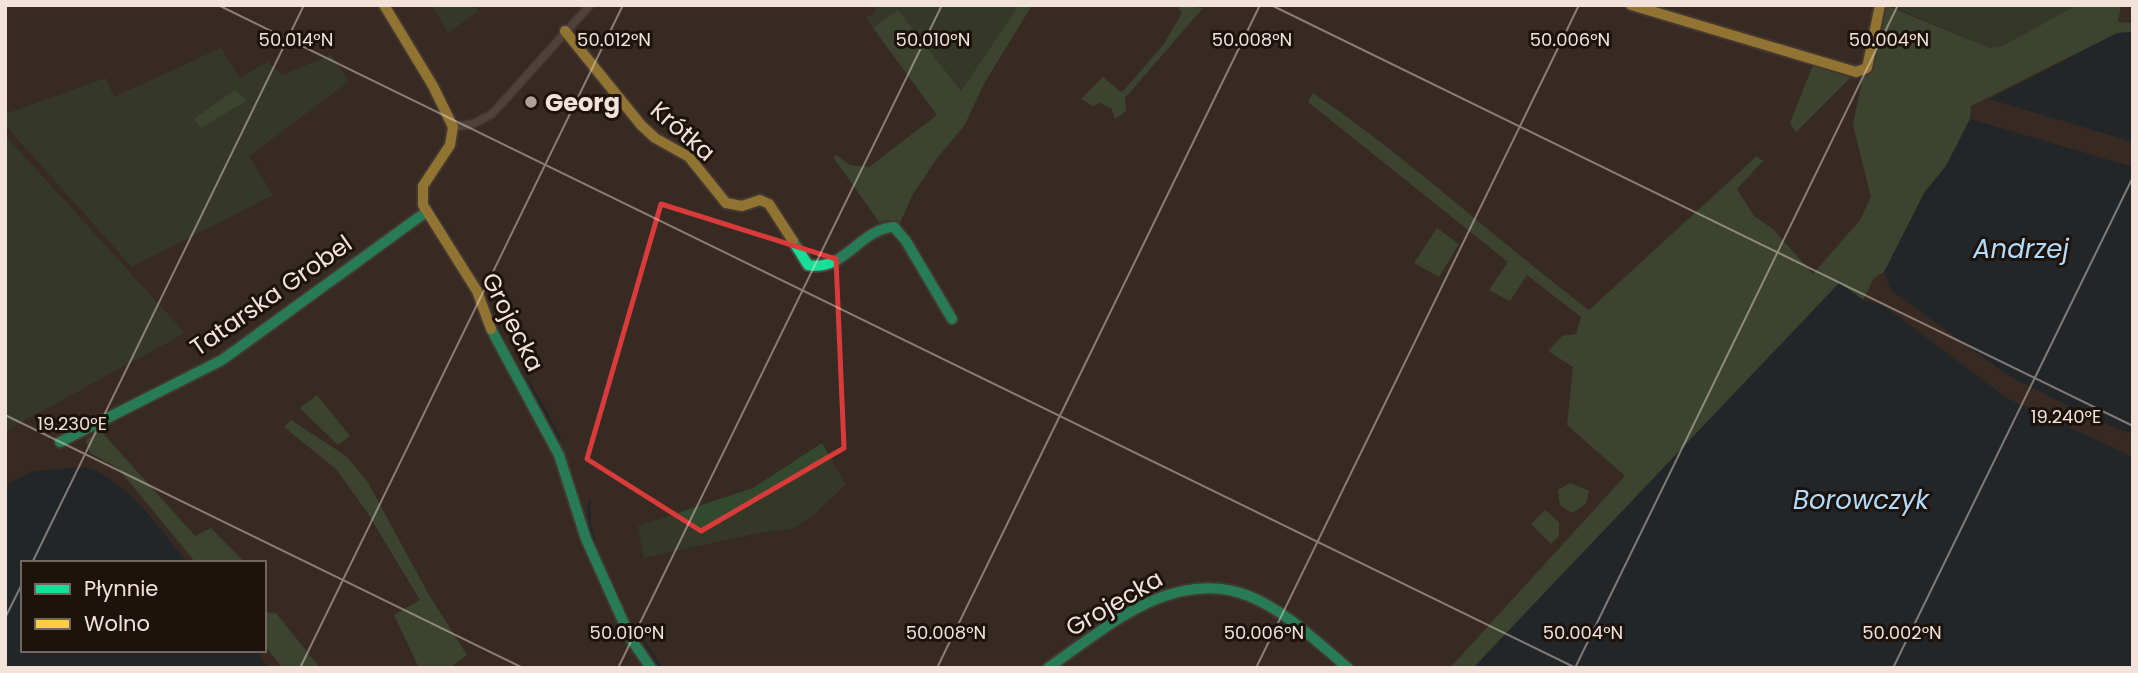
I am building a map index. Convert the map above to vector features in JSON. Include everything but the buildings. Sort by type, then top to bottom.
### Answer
[{"type":"street","points":[[384,5],[433,86],[453,127],[448,149],[423,186],[421,196],[426,212]]},
{"type":"street","points":[[453,127],[477,123],[492,114],[590,5]]},
{"type":"street","points":[[1631,5],[1856,72],[1867,68],[1881,5]]},
{"type":"street","name":"Krótka","points":[[565,31],[641,125],[659,141],[689,157],[721,200],[736,206],[760,200],[772,206],[808,265],[820,268],[829,266],[881,229],[894,227],[902,235],[952,319]]},
{"type":"street","name":"Tatarska Grobel","points":[[60,442],[222,360],[426,212]]},
{"type":"street","name":"Grojecka","points":[[426,212],[477,291],[496,343],[559,455],[586,539],[631,639],[651,668]]},
{"type":"street","name":"Grojecka","points":[[1048,668],[1156,599],[1183,588],[1206,586],[1230,589],[1254,598],[1348,668]]},
{"type":"highlighted area","points":[[661,204],[836,259],[844,448],[701,531],[587,459]]},
{"type":"green space","points":[[432,5],[475,5],[478,11],[448,33]]},
{"type":"green space","points":[[874,5],[1019,5],[961,91],[898,10],[873,28],[866,18],[875,12]]},
{"type":"green space","points":[[1019,5],[1032,5],[985,82],[964,126],[938,157],[913,194],[900,223],[888,220],[879,222],[833,157],[837,155],[850,165],[869,167],[937,115],[873,28],[898,10],[961,91]]},
{"type":"green space","points":[[1176,5],[1203,8],[1125,98],[1126,111],[1115,119],[1112,109],[1100,103],[1093,106],[1081,99],[1103,77],[1121,92],[1125,89],[1163,45],[1182,13]]},
{"type":"green space","points":[[1886,5],[1989,48],[2003,46],[2077,5],[2121,5],[2118,22],[2133,23],[2133,32],[2117,33],[1971,106],[1970,119],[1946,166],[1924,193],[1892,259],[1884,272],[1874,278],[1863,300],[1655,480],[1476,668],[1450,668],[1625,476],[1567,425],[1573,367],[1548,351],[1562,336],[1576,334],[1581,317],[1527,275],[1510,301],[1489,290],[1508,262],[1308,102],[1313,93],[1384,144],[1589,310],[1757,156],[1763,161],[1737,189],[1754,216],[1773,229],[1813,274],[1860,220],[1871,197],[1853,125],[1862,81],[1873,57]]},
{"type":"green space","points":[[1890,5],[2077,5],[2003,46],[1989,48]]},
{"type":"green space","points":[[221,48],[240,78],[268,62],[282,75],[331,55],[349,81],[249,156],[273,195],[132,267],[5,125],[5,114],[106,78],[114,97]]},
{"type":"green space","points":[[1813,65],[1851,77],[1796,132],[1790,123]]},
{"type":"green space","points":[[235,90],[246,101],[201,128],[194,119]]},
{"type":"green space","points":[[5,135],[185,333],[5,431]]},
{"type":"green space","points":[[1437,228],[1459,244],[1439,277],[1414,263]]},
{"type":"green space","points":[[317,395],[350,436],[338,445],[300,408]]},
{"type":"green space","points":[[291,420],[346,456],[367,481],[429,595],[467,655],[449,668],[419,668],[394,615],[420,600],[367,512],[336,469],[284,427]]},
{"type":"green space","points":[[99,429],[195,536],[211,528],[243,561],[194,561],[118,468],[90,453],[86,440]]},
{"type":"green space","points":[[822,443],[846,484],[815,514],[793,529],[758,533],[644,558],[638,526],[753,488]]},
{"type":"green space","points":[[1570,483],[1589,491],[1586,504],[1572,513],[1560,505],[1558,490]]},
{"type":"green space","points":[[1545,510],[1559,522],[1559,536],[1551,544],[1531,524]]},
{"type":"green space","points":[[266,612],[276,613],[320,668],[283,668],[266,647]]},
{"type":"water","points":[[2133,32],[2133,142],[1989,99],[2118,33]]},
{"type":"water","name":"Andrzej","points":[[1970,119],[2133,167],[2133,434],[2101,422],[2009,376],[1891,290],[1884,272],[1924,193],[1946,166]]},
{"type":"water","name":"Borowczyk","points":[[1839,283],[1864,300],[1884,306],[2007,398],[2133,457],[2133,668],[1473,668]]},
{"type":"water","points":[[86,467],[101,473],[129,494],[185,561],[21,561],[21,652],[257,652],[269,668],[5,668],[5,485],[33,471]]},
{"type":"waterway","points":[[431,206],[449,235]]},
{"type":"waterway","points":[[465,262],[480,286],[507,348],[560,440]]},
{"type":"waterway","points":[[590,501],[593,539],[620,600]]},
{"type":"waterway","points":[[632,623],[661,668]]},
{"type":"traffic: fast","points":[[60,442],[222,360],[426,212]]},
{"type":"traffic: fast","points":[[793,241],[808,265],[821,265],[842,257],[882,229],[894,227],[906,241],[952,319]]},
{"type":"traffic: fast","points":[[491,329],[559,455],[586,539],[631,639],[651,668]]},
{"type":"traffic: fast","points":[[1048,668],[1142,606],[1167,595],[1194,589],[1221,589],[1263,602],[1301,628],[1348,668]]},
{"type":"traffic: slow","points":[[384,5],[433,86],[453,127],[450,145],[423,186],[423,205],[477,291],[491,329]]},
{"type":"traffic: slow","points":[[1631,5],[1856,72],[1867,68],[1880,5]]},
{"type":"traffic: slow","points":[[565,31],[641,125],[655,138],[689,157],[726,203],[742,206],[760,200],[769,204],[793,241]]},
{"type":"place","name":"Georg","points":[[531,102]]}]
